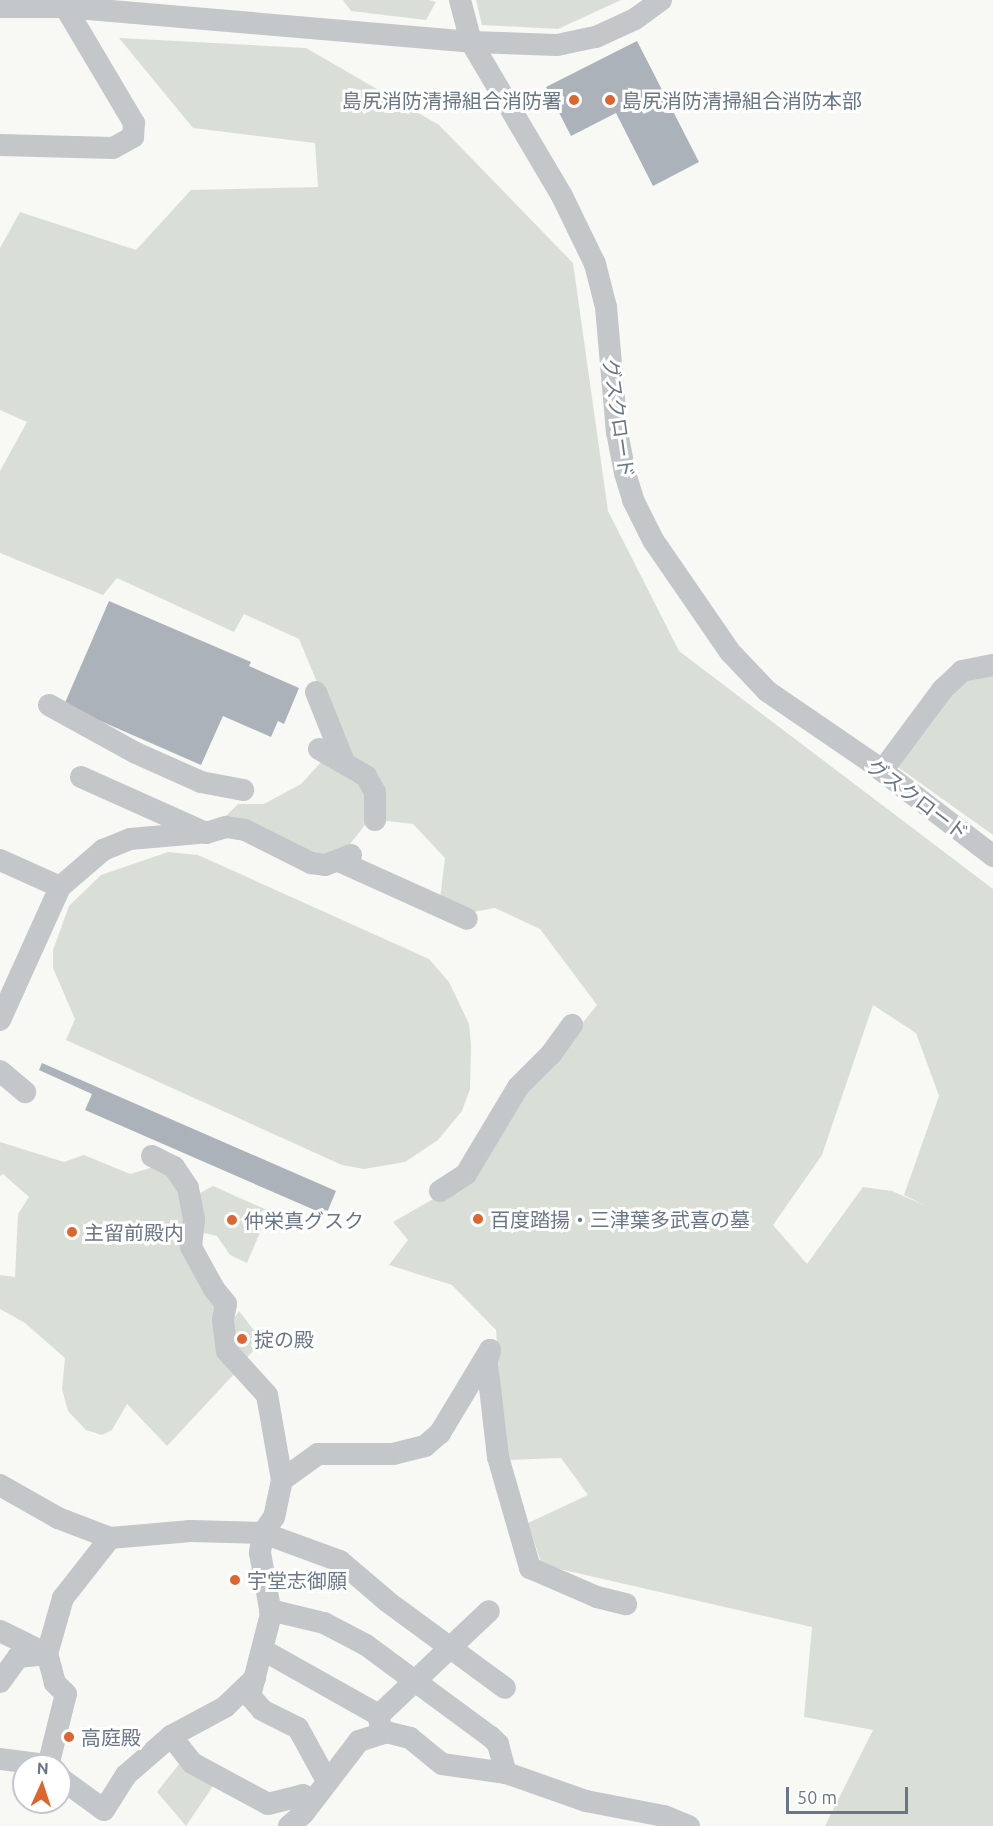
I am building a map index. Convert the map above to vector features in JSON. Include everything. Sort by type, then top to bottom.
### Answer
[{"type":"street","name":"グスクロード","points":[[460,0],[471,42],[562,196],[595,264],[606,307],[616,432],[633,500],[653,540],[747,672],[767,691],[882,771],[993,856]]},
{"type":"street","points":[[0,7],[65,7],[471,42],[567,43],[596,37],[635,19],[661,0]]},
{"type":"street","points":[[0,146],[113,148],[133,137],[134,123],[65,7]]},
{"type":"street","points":[[882,771],[943,689],[962,671],[993,666]]},
{"type":"street","points":[[316,692],[344,762]]},
{"type":"street","points":[[49,705],[136,753],[201,782],[243,790]]},
{"type":"street","points":[[319,749],[366,776],[375,792],[375,820]]},
{"type":"street","points":[[81,777],[206,833]]},
{"type":"street","points":[[0,1020],[60,887],[104,850],[130,839],[206,833],[226,827],[245,830],[311,863],[346,859],[467,919]]},
{"type":"street","points":[[0,860],[60,887]]},
{"type":"street","points":[[440,1191],[472,1167],[518,1088],[551,1054],[572,1025]]},
{"type":"street","points":[[0,1071],[25,1092]]},
{"type":"street","points":[[152,1156],[174,1167],[188,1188],[194,1219],[191,1247],[214,1289],[226,1304],[223,1320],[227,1351],[267,1395],[282,1480],[274,1517],[263,1533],[260,1553],[270,1610],[263,1650],[250,1696],[262,1710],[298,1728],[327,1781]]},
{"type":"street","points":[[282,1480],[312,1456],[393,1454],[425,1446],[440,1433],[490,1350],[487,1362],[498,1457],[530,1569],[597,1597],[626,1604]]},
{"type":"street","points":[[3,1490],[58,1518],[110,1538],[191,1531],[263,1533],[340,1561],[388,1602],[505,1688]]},
{"type":"street","points":[[54,1754],[66,1694],[55,1683],[47,1654],[63,1598],[110,1538]]},
{"type":"street","points":[[270,1610],[324,1623],[366,1645],[415,1679],[498,1744],[506,1773]]},
{"type":"street","points":[[288,1826],[313,1800],[359,1741],[380,1724],[415,1679],[442,1658],[449,1645],[489,1611]]},
{"type":"street","points":[[0,1630],[47,1654]]},
{"type":"street","points":[[263,1650],[380,1724],[410,1738],[442,1764],[506,1773],[586,1801],[664,1816],[689,1826]]},
{"type":"street","points":[[0,1682],[18,1657],[47,1654]]},
{"type":"street","points":[[72,1790],[102,1818],[126,1775],[171,1736],[225,1707],[256,1677]]},
{"type":"street","points":[[171,1736],[192,1763],[268,1804],[276,1826]]},
{"type":"street","points":[[268,1804],[303,1795],[313,1800]]},
{"type":"shaded area","points":[[343,0],[429,0],[436,2],[426,20],[351,11]]},
{"type":"shaded area","points":[[476,0],[621,0],[558,29],[482,25]]},
{"type":"shaded area","points":[[119,38],[306,48],[439,125],[573,263],[608,511],[679,651],[993,889],[993,1826],[825,1826],[873,1730],[804,1717],[812,1627],[542,1565],[528,1523],[588,1495],[561,1458],[506,1460],[496,1330],[452,1285],[389,1265],[408,1240],[393,1222],[470,1178],[522,1090],[556,1056],[597,1005],[540,929],[495,908],[473,912],[440,899],[445,858],[413,824],[370,819],[346,849],[318,858],[221,821],[238,804],[264,804],[301,784],[322,761],[350,761],[299,639],[244,614],[234,632],[117,578],[103,595],[0,553],[0,471],[27,422],[0,410],[0,248],[20,212],[136,250],[191,190],[318,187],[315,143],[193,128]],"holes":[[[873,1005],[916,1033],[939,1096],[904,1195],[926,1206],[892,1191],[863,1187],[807,1264],[773,1225],[822,1155]]]},
{"type":"shaded area","points":[[993,676],[993,835],[895,765],[964,678]]},
{"type":"shaded area","points":[[168,852],[198,855],[429,959],[449,982],[469,1024],[471,1045],[470,1089],[462,1111],[438,1140],[405,1162],[364,1169],[342,1165],[66,1040],[75,1019],[53,968],[53,950],[69,906],[101,875]]},
{"type":"shaded area","points":[[0,1142],[64,1162],[84,1155],[130,1174],[157,1166],[171,1176],[181,1192],[237,1371],[167,1446],[127,1404],[112,1430],[102,1435],[86,1430],[68,1411],[62,1389],[65,1358],[25,1323],[0,1309],[0,1275],[15,1277],[18,1214],[29,1197],[3,1174],[0,1176]]},
{"type":"shaded area","points":[[213,1186],[269,1211],[247,1263],[230,1255],[217,1236],[200,1232],[196,1195]]},
{"type":"shaded area","points":[[239,1311],[263,1342],[244,1360],[233,1348],[233,1320]]},
{"type":"shaded area","points":[[183,1759],[217,1780],[186,1826],[157,1792]]},
{"type":"building","name":"島尻消防清掃組合消防本部","points":[[637,41],[699,162],[653,186],[616,113],[571,136],[546,87]]},
{"type":"building","points":[[109,601],[251,662],[249,666],[299,688],[284,724],[278,721],[271,737],[223,716],[201,765],[64,705]]},
{"type":"building","points":[[42,1063],[336,1191],[326,1215],[85,1110],[92,1094],[39,1070]]},
{"type":"place","name":"島尻消防清掃組合消防署","points":[[574,100]]},
{"type":"place","name":"島尻消防清掃組合消防本部","points":[[610,100]]},
{"type":"place","name":"百度踏揚・三津葉多武喜の墓","points":[[478,1219]]},
{"type":"place","name":"仲栄真グスク","points":[[232,1220]]},
{"type":"place","name":"主留前殿内","points":[[72,1232]]},
{"type":"place","name":"掟の殿","points":[[242,1339]]},
{"type":"place","name":"宇堂志御願","points":[[235,1580]]},
{"type":"place","name":"高庭殿","points":[[69,1737]]}]
